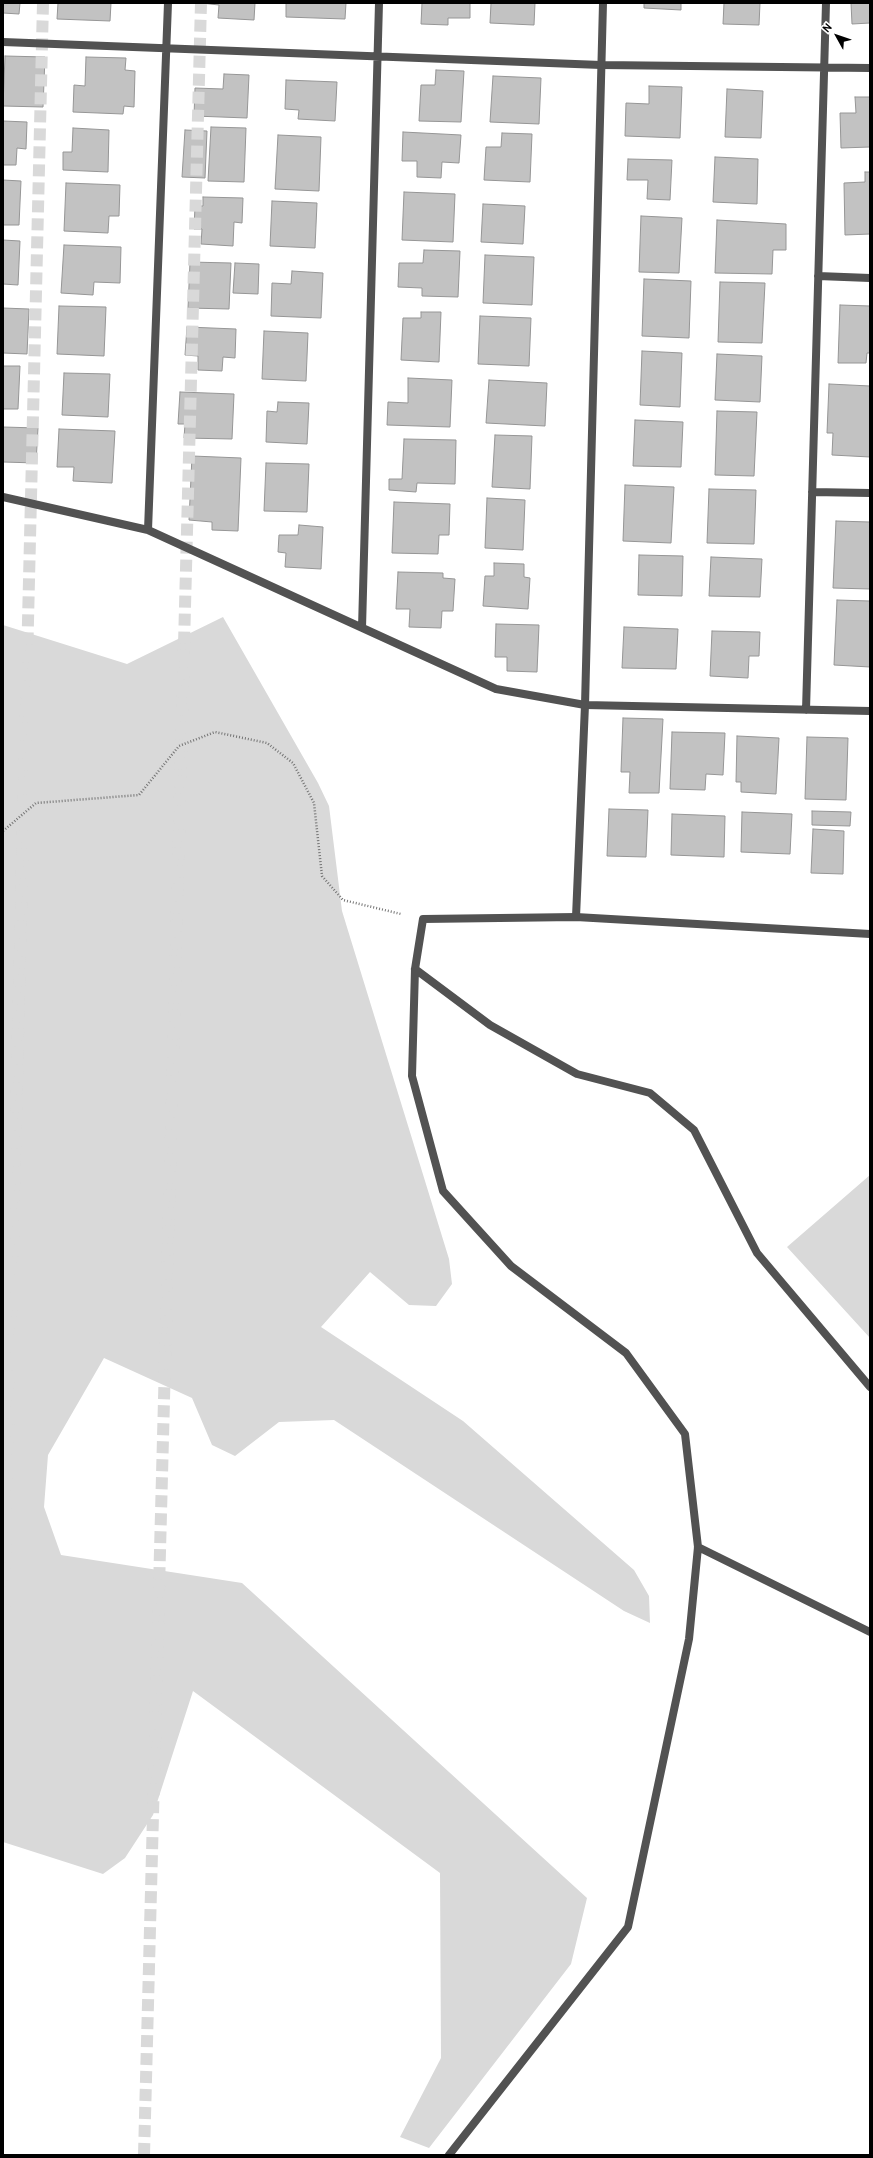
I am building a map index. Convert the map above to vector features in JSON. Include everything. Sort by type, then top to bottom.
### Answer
[{"type":"street","points":[[148,530],[168,3]]},
{"type":"street","points":[[362,628],[379,3]]},
{"type":"street","points":[[576,917],[585,705],[603,3]]},
{"type":"street","points":[[806,710],[826,3]]},
{"type":"street","points":[[3,42],[602,65],[870,68]]},
{"type":"street","points":[[818,276],[870,278]]},
{"type":"street","points":[[812,492],[870,493]]},
{"type":"street","points":[[3,497],[148,530],[496,690],[585,705],[870,711]]},
{"type":"street","points":[[449,2155],[628,1927],[688,1639],[698,1547],[685,1434],[626,1354],[511,1266],[443,1191],[412,1076],[416,969],[423,919],[576,917],[870,934]]},
{"type":"street","points":[[416,969],[490,1025],[577,1074],[650,1093],[694,1130],[757,1253],[870,1386]]},
{"type":"street","points":[[698,1547],[870,1632]]},
{"type":"path","points":[[3,831],[36,803],[139,795],[179,746],[215,732],[267,744],[293,763],[314,803],[322,876],[343,900],[423,919]]},
{"type":"shaded area","points":[[223,617],[318,783],[329,806],[342,911],[449,1259],[452,1284],[436,1306],[409,1305],[370,1272],[321,1327],[463,1421],[634,1570],[649,1596],[650,1623],[624,1611],[334,1420],[279,1422],[235,1456],[212,1445],[192,1398],[104,1358],[48,1455],[44,1507],[61,1555],[242,1583],[587,1898],[571,1964],[429,2148],[400,2137],[441,2058],[440,1873],[193,1691],[153,1815],[125,1858],[103,1874],[3,1842],[3,625],[127,664]]},
{"type":"shaded area","points":[[870,1175],[870,1338],[787,1247]]},
{"type":"building","points":[[3,3],[20,3],[19,14],[3,13]]},
{"type":"building","points":[[58,3],[111,3],[110,21],[57,19]]},
{"type":"building","points":[[201,3],[255,3],[254,20],[218,18],[219,5]]},
{"type":"building","points":[[286,3],[346,3],[345,19],[286,17]]},
{"type":"building","points":[[422,3],[470,3],[470,18],[448,18],[448,25],[421,24]]},
{"type":"building","points":[[491,3],[535,3],[534,25],[490,23]]},
{"type":"building","points":[[644,3],[681,3],[681,10],[644,8]]},
{"type":"building","points":[[724,3],[760,3],[759,25],[723,24]]},
{"type":"building","points":[[851,3],[870,3],[870,23],[852,24]]},
{"type":"building","points":[[5,56],[45,57],[43,107],[3,106]]},
{"type":"building","points":[[86,57],[126,58],[125,70],[135,71],[134,107],[124,106],[123,114],[73,112],[74,85],[85,86]]},
{"type":"building","points":[[436,70],[464,71],[461,122],[419,121],[421,85],[435,85]]},
{"type":"building","points":[[224,74],[249,75],[247,118],[194,116],[195,88],[223,89]]},
{"type":"building","points":[[493,76],[541,78],[539,124],[490,122]]},
{"type":"building","points":[[286,80],[337,82],[335,121],[298,119],[299,110],[285,109]]},
{"type":"building","points":[[649,86],[682,87],[680,138],[625,136],[626,103],[649,104]]},
{"type":"building","points":[[727,89],[763,91],[761,138],[725,137]]},
{"type":"building","points":[[855,97],[870,97],[870,147],[841,148],[840,113],[856,113]]},
{"type":"building","points":[[3,121],[27,122],[26,149],[17,148],[16,165],[3,165]]},
{"type":"building","points":[[211,127],[246,128],[244,182],[208,181]]},
{"type":"building","points":[[73,128],[109,130],[108,172],[63,170],[63,152],[72,152]]},
{"type":"building","points":[[185,130],[207,131],[205,178],[182,177]]},
{"type":"building","points":[[403,132],[461,135],[459,163],[442,162],[441,178],[417,177],[417,161],[402,161]]},
{"type":"building","points":[[502,133],[532,134],[530,182],[484,180],[486,147],[501,147]]},
{"type":"building","points":[[278,135],[321,137],[319,191],[275,189]]},
{"type":"building","points":[[715,157],[758,159],[757,204],[713,202]]},
{"type":"building","points":[[628,159],[672,160],[670,200],[647,199],[648,180],[627,180]]},
{"type":"building","points":[[865,172],[870,172],[870,234],[845,235],[844,183],[865,182]]},
{"type":"building","points":[[3,180],[21,181],[19,225],[3,225]]},
{"type":"building","points":[[66,183],[120,185],[119,216],[109,216],[108,233],[64,231]]},
{"type":"building","points":[[404,192],[455,194],[453,242],[402,240]]},
{"type":"building","points":[[203,197],[243,198],[242,223],[234,222],[233,246],[201,244],[202,229],[194,229],[195,206],[203,206]]},
{"type":"building","points":[[272,201],[317,203],[315,248],[270,246]]},
{"type":"building","points":[[483,204],[525,206],[523,244],[481,242]]},
{"type":"building","points":[[641,216],[682,218],[679,273],[639,272]]},
{"type":"building","points":[[717,220],[786,224],[786,250],[773,250],[772,274],[715,273]]},
{"type":"building","points":[[3,240],[20,241],[18,285],[3,284]]},
{"type":"building","points":[[64,245],[121,247],[120,283],[94,282],[93,295],[61,293]]},
{"type":"building","points":[[424,250],[460,251],[458,297],[422,296],[422,288],[398,287],[399,263],[423,263]]},
{"type":"building","points":[[485,255],[534,257],[532,305],[483,303]]},
{"type":"building","points":[[190,262],[231,263],[229,309],[188,308]]},
{"type":"building","points":[[235,263],[259,264],[258,294],[233,293]]},
{"type":"building","points":[[292,271],[323,273],[321,318],[271,316],[272,283],[291,284]]},
{"type":"building","points":[[644,279],[691,281],[689,338],[642,336]]},
{"type":"building","points":[[720,282],[765,283],[762,343],[718,342]]},
{"type":"building","points":[[840,305],[870,306],[870,353],[867,353],[866,363],[838,363]]},
{"type":"building","points":[[59,306],[106,307],[104,356],[57,354]]},
{"type":"building","points":[[3,308],[29,309],[27,354],[3,353]]},
{"type":"building","points":[[421,312],[441,312],[439,362],[401,360],[403,318],[421,318]]},
{"type":"building","points":[[480,316],[531,318],[529,366],[478,364]]},
{"type":"building","points":[[187,327],[236,329],[235,358],[223,357],[222,371],[198,370],[198,356],[185,355]]},
{"type":"building","points":[[264,331],[308,333],[306,381],[262,379]]},
{"type":"building","points":[[642,351],[682,353],[680,407],[640,405]]},
{"type":"building","points":[[717,354],[762,356],[760,402],[715,400]]},
{"type":"building","points":[[3,366],[20,366],[18,409],[3,409]]},
{"type":"building","points":[[64,373],[110,374],[108,417],[62,415]]},
{"type":"building","points":[[408,378],[452,380],[450,427],[387,425],[388,402],[408,403]]},
{"type":"building","points":[[489,380],[547,383],[545,426],[486,423]]},
{"type":"building","points":[[829,384],[870,386],[870,457],[832,455],[833,433],[827,433]]},
{"type":"building","points":[[180,392],[234,394],[232,439],[184,438],[185,424],[178,424]]},
{"type":"building","points":[[278,402],[309,403],[307,444],[266,442],[267,411],[277,412]]},
{"type":"building","points":[[717,411],[757,412],[754,476],[715,475]]},
{"type":"building","points":[[635,420],[683,422],[681,467],[633,466]]},
{"type":"building","points":[[3,427],[38,428],[36,463],[3,462]]},
{"type":"building","points":[[59,429],[115,431],[112,483],[73,481],[74,467],[57,467]]},
{"type":"building","points":[[495,435],[532,436],[530,489],[492,487]]},
{"type":"building","points":[[404,439],[456,440],[455,484],[417,483],[416,492],[389,490],[389,479],[402,479]]},
{"type":"building","points":[[192,456],[241,458],[238,531],[212,530],[212,522],[189,520]]},
{"type":"building","points":[[266,463],[309,464],[307,512],[264,511]]},
{"type":"building","points":[[625,485],[674,487],[671,543],[623,541]]},
{"type":"building","points":[[709,489],[756,490],[754,544],[707,543]]},
{"type":"building","points":[[487,498],[525,500],[523,550],[485,548]]},
{"type":"building","points":[[394,502],[450,504],[449,535],[439,535],[438,554],[392,553]]},
{"type":"building","points":[[836,521],[870,522],[870,589],[833,588]]},
{"type":"building","points":[[299,525],[323,527],[321,569],[285,567],[286,553],[278,552],[279,535],[298,535]]},
{"type":"building","points":[[639,555],[683,556],[682,596],[638,595]]},
{"type":"building","points":[[711,557],[762,559],[760,597],[709,596]]},
{"type":"building","points":[[494,563],[524,564],[524,577],[530,578],[528,609],[483,606],[485,576],[494,576]]},
{"type":"building","points":[[398,572],[443,573],[443,578],[455,579],[453,611],[442,611],[441,628],[409,627],[410,609],[396,609]]},
{"type":"building","points":[[837,600],[870,601],[870,667],[834,665]]},
{"type":"building","points":[[496,624],[539,625],[537,672],[507,671],[507,657],[495,657]]},
{"type":"building","points":[[624,627],[678,629],[676,669],[622,668]]},
{"type":"building","points":[[712,631],[760,632],[759,656],[749,656],[748,678],[710,676]]},
{"type":"building","points":[[623,718],[663,719],[659,793],[629,793],[630,772],[621,772]]},
{"type":"building","points":[[672,732],[725,733],[723,775],[706,774],[705,790],[670,789]]},
{"type":"building","points":[[737,736],[779,738],[776,794],[741,792],[741,782],[736,782]]},
{"type":"building","points":[[807,737],[848,738],[846,800],[805,799]]},
{"type":"building","points":[[609,809],[648,810],[646,857],[607,856]]},
{"type":"building","points":[[812,811],[851,812],[850,826],[812,825]]},
{"type":"building","points":[[742,812],[792,814],[790,854],[741,852]]},
{"type":"building","points":[[672,814],[725,816],[724,857],[671,855]]},
{"type":"building","points":[[813,829],[844,831],[843,874],[811,873]]},
{"type":"tunnel","points":[[3,1652],[43,3]]},
{"type":"tunnel","points":[[144,2155],[201,3]]}]
